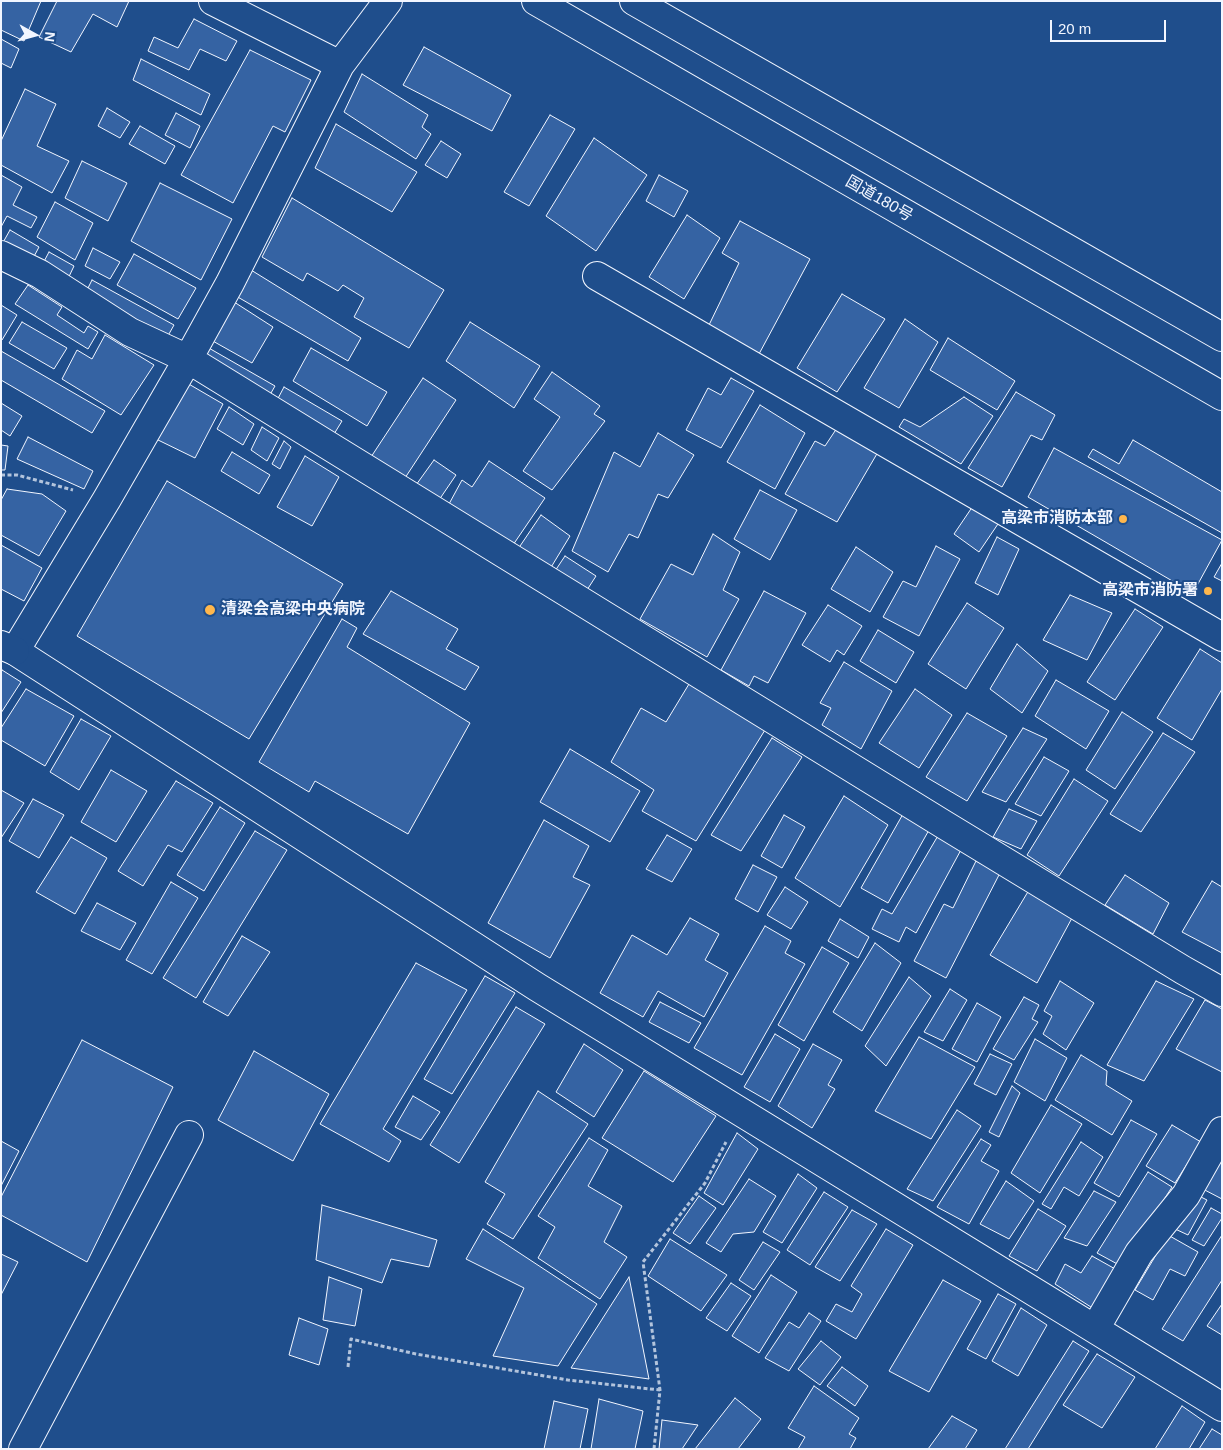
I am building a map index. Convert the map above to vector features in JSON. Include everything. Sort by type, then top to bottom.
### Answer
[{"type":"main road","points":[[213,1],[340,65]]},
{"type":"main road","points":[[388,1],[340,65],[230,283],[107,499],[8,648],[463,940],[1222,1407]]},
{"type":"main road","name":"国道180号","points":[[536,1],[1222,396]]},
{"type":"main road","points":[[634,1],[1222,337]]},
{"type":"main road","points":[[1,255],[40,274],[130,332],[188,359],[952,829],[1222,992]]},
{"type":"main road","points":[[597,276],[1222,638]]},
{"type":"main road","points":[[1094,1330],[1139,1253],[1186,1195],[1222,1131]]},
{"type":"main road","points":[[23,1449],[189,1135]]},
{"type":"path","points":[[1,475],[17,475],[107,499]]},
{"type":"path","points":[[654,1449],[660,1390],[644,1262],[705,1183],[741,1112]]},
{"type":"path","points":[[348,1367],[351,1339],[416,1354],[568,1380],[660,1390]]},
{"type":"building","points":[[1,1],[41,1],[24,41],[1,30]]},
{"type":"building","points":[[57,1],[129,1],[117,27],[93,14],[71,52],[39,37]]},
{"type":"building","points":[[194,19],[237,41],[226,61],[200,49],[189,70],[148,51],[154,37],[178,48]]},
{"type":"building","points":[[1,39],[19,49],[11,68],[1,63]]},
{"type":"building","points":[[424,47],[511,95],[492,131],[403,85]]},
{"type":"building","points":[[250,50],[311,80],[285,132],[273,126],[233,203],[181,175]]},
{"type":"building","points":[[141,59],[210,94],[201,115],[133,80]]},
{"type":"building","points":[[362,74],[428,115],[422,127],[431,134],[416,159],[344,112]]},
{"type":"building","points":[[25,89],[56,104],[37,146],[69,161],[52,193],[1,165],[1,141]]},
{"type":"building","points":[[107,108],[130,122],[120,138],[98,126]]},
{"type":"building","points":[[176,113],[200,126],[190,148],[165,135]]},
{"type":"building","points":[[550,115],[575,129],[529,206],[504,192]]},
{"type":"building","points":[[336,124],[417,172],[392,212],[315,168]]},
{"type":"building","points":[[140,126],[175,146],[165,164],[129,144]]},
{"type":"building","points":[[594,138],[647,175],[596,251],[546,216]]},
{"type":"building","points":[[441,141],[461,154],[447,178],[425,165]]},
{"type":"building","points":[[82,161],[127,183],[108,221],[65,198]]},
{"type":"building","points":[[1,175],[22,187],[13,205],[37,217],[31,228],[7,216],[1,227]]},
{"type":"building","points":[[659,175],[688,191],[674,217],[646,201]]},
{"type":"building","points":[[160,183],[232,219],[201,280],[131,241]]},
{"type":"building","points":[[292,198],[444,290],[409,348],[354,317],[364,298],[343,285],[338,291],[307,273],[303,281],[262,257]]},
{"type":"building","points":[[55,202],[93,223],[75,260],[37,237]]},
{"type":"building","points":[[687,215],[720,238],[684,299],[649,277]]},
{"type":"building","points":[[740,221],[810,259],[759,354],[709,325],[739,263],[722,253]]},
{"type":"building","points":[[10,230],[39,247],[30,264],[1,246]]},
{"type":"building","points":[[93,248],[120,262],[110,279],[85,266]]},
{"type":"building","points":[[49,252],[74,266],[65,285],[40,269]]},
{"type":"building","points":[[134,254],[196,288],[178,319],[117,285]]},
{"type":"building","points":[[251,270],[361,338],[348,361],[236,296]]},
{"type":"building","points":[[92,280],[174,325],[165,341],[85,294]]},
{"type":"building","points":[[28,285],[62,307],[57,315],[84,333],[88,326],[98,332],[88,349],[15,304]]},
{"type":"building","points":[[842,294],[885,319],[837,392],[797,368]]},
{"type":"building","points":[[231,300],[273,327],[252,363],[211,340]]},
{"type":"building","points":[[1,305],[17,315],[2,340],[1,340]]},
{"type":"building","points":[[905,319],[938,342],[899,408],[864,388]]},
{"type":"building","points":[[22,322],[67,348],[54,369],[9,343]]},
{"type":"building","points":[[470,322],[540,366],[514,408],[446,361]]},
{"type":"building","points":[[105,335],[154,365],[121,415],[62,379],[77,350],[92,359]]},
{"type":"building","points":[[948,338],[1015,381],[997,410],[930,370]]},
{"type":"building","points":[[207,347],[275,386],[267,400],[200,360]]},
{"type":"building","points":[[311,348],[387,392],[367,426],[293,381]]},
{"type":"building","points":[[1,351],[105,411],[92,433],[1,380]]},
{"type":"building","points":[[552,372],[600,406],[594,414],[605,421],[552,490],[523,471],[560,417],[534,399]]},
{"type":"building","points":[[423,378],[456,400],[405,478],[371,457]]},
{"type":"building","points":[[731,378],[754,391],[721,448],[686,430],[708,388],[721,395]]},
{"type":"building","points":[[187,383],[223,404],[195,458],[156,439]]},
{"type":"building","points":[[284,387],[342,421],[331,439],[274,406]]},
{"type":"building","points":[[1016,392],[1055,415],[1042,440],[1031,435],[1002,487],[968,468]]},
{"type":"building","points":[[964,397],[993,416],[961,464],[899,427],[904,419],[920,427]]},
{"type":"building","points":[[1,403],[22,416],[10,436],[1,430]]},
{"type":"building","points":[[760,405],[805,433],[775,489],[727,462]]},
{"type":"building","points":[[229,407],[254,424],[243,445],[217,429]]},
{"type":"building","points":[[262,427],[279,438],[267,461],[251,450]]},
{"type":"building","points":[[837,428],[878,452],[837,522],[785,494],[815,441],[825,446]]},
{"type":"building","points":[[658,433],[694,455],[668,498],[658,494],[638,538],[629,534],[608,572],[572,551],[614,452],[640,467]]},
{"type":"building","points":[[28,437],[93,471],[84,489],[17,459]]},
{"type":"building","points":[[1133,440],[1222,492],[1222,533],[1088,457],[1093,449],[1119,464]]},
{"type":"building","points":[[284,441],[291,447],[280,469],[272,464]]},
{"type":"building","points":[[1,445],[8,446],[5,470],[1,470]]},
{"type":"building","name":"高梁市消防本部","points":[[1054,448],[1222,540],[1193,593],[1028,497]]},
{"type":"building","points":[[232,452],[270,475],[259,494],[221,471]]},
{"type":"building","points":[[305,456],[339,477],[312,526],[277,507]]},
{"type":"building","points":[[434,460],[456,475],[439,500],[416,485]]},
{"type":"building","points":[[489,461],[545,498],[513,545],[449,504],[462,480],[472,487]]},
{"type":"building","name":"清梁会高梁中央病院","points":[[167,481],[343,584],[249,739],[77,636]]},
{"type":"building","points":[[7,489],[42,494],[66,511],[39,556],[1,535],[1,500]]},
{"type":"building","points":[[760,490],[797,510],[770,560],[734,539]]},
{"type":"building","points":[[975,503],[1000,521],[979,552],[954,534]]},
{"type":"building","points":[[541,515],[570,536],[550,569],[518,549]]},
{"type":"building","points":[[713,534],[740,552],[723,590],[739,599],[707,657],[640,619],[671,564],[693,575]]},
{"type":"building","points":[[997,537],[1019,549],[998,595],[975,583]]},
{"type":"building","points":[[1,545],[42,568],[24,601],[1,589]]},
{"type":"building","points":[[936,546],[960,559],[919,636],[883,617],[903,581],[916,587]]},
{"type":"building","points":[[856,547],[893,572],[870,612],[831,589]]},
{"type":"building","points":[[565,556],[596,576],[587,590],[555,571]]},
{"type":"building","points":[[1222,563],[1222,581],[1214,577]]},
{"type":"building","name":"清梁会高梁中央病院","points":[[391,591],[458,629],[446,649],[479,667],[465,690],[363,634]]},
{"type":"building","points":[[764,591],[806,613],[768,683],[754,676],[749,686],[721,670]]},
{"type":"building","points":[[1070,595],[1112,613],[1087,660],[1043,640]]},
{"type":"building","points":[[967,603],[1004,628],[966,689],[928,664]]},
{"type":"building","points":[[828,605],[862,626],[844,655],[837,650],[830,662],[802,645]]},
{"type":"building","points":[[1135,609],[1163,627],[1115,700],[1087,682]]},
{"type":"building","name":"清梁会高梁中央病院","points":[[342,619],[357,628],[347,647],[470,723],[408,834],[315,781],[309,792],[259,762]]},
{"type":"building","points":[[878,630],[914,652],[896,683],[860,661]]},
{"type":"building","points":[[1017,644],[1048,671],[1022,713],[990,689]]},
{"type":"building","points":[[1200,649],[1222,663],[1222,689],[1192,740],[1157,718]]},
{"type":"building","points":[[844,662],[892,691],[861,749],[822,725],[831,708],[820,703]]},
{"type":"building","points":[[2,670],[21,682],[1,713],[1,673]]},
{"type":"building","points":[[1056,680],[1109,711],[1086,749],[1035,716]]},
{"type":"building","points":[[689,684],[765,730],[696,841],[642,811],[654,790],[611,762],[641,708],[666,722]]},
{"type":"building","points":[[26,689],[74,716],[45,766],[1,740],[1,728]]},
{"type":"building","points":[[915,689],[952,715],[919,768],[879,743]]},
{"type":"building","points":[[1122,712],[1153,732],[1115,789],[1086,770]]},
{"type":"building","points":[[967,713],[1007,736],[967,801],[926,777]]},
{"type":"building","points":[[81,719],[111,736],[79,790],[50,772]]},
{"type":"building","points":[[1023,728],[1047,739],[1006,802],[982,792]]},
{"type":"building","points":[[1163,733],[1195,752],[1141,832],[1110,814]]},
{"type":"building","points":[[772,738],[802,757],[741,851],[711,835]]},
{"type":"building","points":[[570,749],[640,791],[610,842],[540,802]]},
{"type":"building","points":[[1044,757],[1069,771],[1041,816],[1015,804]]},
{"type":"building","points":[[111,770],[147,791],[116,842],[81,822]]},
{"type":"building","points":[[1074,779],[1108,801],[1059,876],[1027,855]]},
{"type":"building","points":[[176,781],[213,803],[182,852],[168,845],[143,886],[118,871]]},
{"type":"building","points":[[1,790],[24,803],[1,838]]},
{"type":"building","points":[[844,796],[888,825],[840,907],[795,878]]},
{"type":"building","points":[[33,799],[64,815],[39,858],[9,841]]},
{"type":"building","points":[[220,807],[245,823],[204,891],[177,875]]},
{"type":"building","points":[[1009,809],[1037,821],[1021,849],[993,837]]},
{"type":"building","points":[[903,814],[929,830],[888,903],[861,888]]},
{"type":"building","points":[[784,815],[805,827],[782,868],[761,856]]},
{"type":"building","points":[[544,820],[589,846],[573,877],[590,885],[550,958],[488,923]]},
{"type":"building","points":[[255,831],[287,850],[196,998],[163,978]]},
{"type":"building","points":[[939,834],[962,848],[916,933],[906,927],[899,942],[872,929],[882,909],[892,914]]},
{"type":"building","points":[[667,835],[692,849],[672,882],[646,869]]},
{"type":"building","points":[[71,837],[107,858],[75,914],[36,892]]},
{"type":"building","points":[[976,861],[1000,873],[946,978],[914,961],[944,904],[953,908]]},
{"type":"building","points":[[753,865],[777,877],[758,912],[735,899]]},
{"type":"building","points":[[1125,875],[1169,903],[1153,934],[1105,905]]},
{"type":"building","points":[[1212,881],[1222,887],[1222,953],[1182,932]]},
{"type":"building","points":[[171,882],[198,898],[152,974],[126,960]]},
{"type":"building","points":[[785,887],[808,902],[791,929],[767,915]]},
{"type":"building","points":[[1029,890],[1072,918],[1037,983],[990,955]]},
{"type":"building","points":[[97,903],[136,923],[120,950],[81,931]]},
{"type":"building","points":[[690,918],[719,934],[705,960],[728,973],[704,1017],[658,991],[643,1017],[600,993],[632,935],[667,955]]},
{"type":"building","points":[[840,919],[869,937],[858,958],[828,941]]},
{"type":"building","points":[[765,926],[791,941],[785,953],[805,964],[742,1075],[694,1048]]},
{"type":"building","points":[[242,936],[270,952],[228,1016],[203,1002]]},
{"type":"building","points":[[875,943],[901,963],[862,1031],[833,1012]]},
{"type":"building","points":[[822,947],[849,963],[804,1041],[778,1025]]},
{"type":"building","points":[[416,963],[467,990],[383,1129],[401,1141],[389,1162],[320,1124]]},
{"type":"building","points":[[485,976],[515,993],[452,1094],[424,1079]]},
{"type":"building","points":[[909,977],[931,996],[886,1066],[865,1046]]},
{"type":"building","points":[[1060,981],[1094,1003],[1066,1050],[1043,1034],[1052,1016],[1044,1011]]},
{"type":"building","points":[[1156,981],[1194,999],[1144,1081],[1107,1065]]},
{"type":"building","points":[[950,989],[967,1000],[943,1041],[924,1032]]},
{"type":"building","points":[[1024,997],[1039,1005],[1032,1019],[1038,1022],[1014,1060],[993,1049]]},
{"type":"building","points":[[1205,1000],[1222,1009],[1222,1072],[1176,1049]]},
{"type":"building","points":[[660,1002],[701,1023],[689,1043],[649,1022]]},
{"type":"building","points":[[977,1003],[1001,1017],[977,1062],[952,1049]]},
{"type":"building","points":[[516,1007],[545,1024],[459,1163],[430,1145]]},
{"type":"building","points":[[775,1034],[800,1049],[770,1102],[744,1087]]},
{"type":"building","points":[[919,1037],[975,1067],[931,1139],[875,1111]]},
{"type":"building","points":[[1035,1039],[1067,1058],[1045,1101],[1014,1082]]},
{"type":"building","points":[[82,1040],[173,1087],[87,1262],[1,1215],[1,1197]]},
{"type":"building","points":[[584,1044],[623,1070],[594,1117],[556,1092]]},
{"type":"building","points":[[813,1044],[842,1060],[828,1085],[835,1089],[812,1128],[778,1106]]},
{"type":"building","points":[[254,1051],[329,1094],[293,1161],[218,1120]]},
{"type":"building","points":[[990,1054],[1012,1064],[996,1095],[974,1084]]},
{"type":"building","points":[[1081,1055],[1107,1071],[1106,1085],[1132,1101],[1112,1135],[1055,1100]]},
{"type":"building","points":[[644,1071],[716,1116],[673,1182],[602,1138]]},
{"type":"building","points":[[1012,1086],[1020,1093],[999,1137],[989,1132]]},
{"type":"building","points":[[538,1091],[588,1124],[513,1239],[487,1224],[505,1194],[485,1182]]},
{"type":"building","points":[[413,1096],[440,1112],[421,1140],[395,1127]]},
{"type":"building","points":[[1051,1105],[1082,1124],[1040,1193],[1011,1173]]},
{"type":"building","points":[[957,1110],[981,1126],[933,1201],[907,1189]]},
{"type":"building","points":[[1131,1120],[1157,1134],[1119,1197],[1094,1183]]},
{"type":"building","points":[[1172,1125],[1201,1142],[1175,1183],[1146,1166]]},
{"type":"building","points":[[737,1133],[758,1149],[723,1205],[704,1193]]},
{"type":"building","points":[[589,1138],[608,1150],[588,1186],[622,1206],[604,1242],[627,1257],[600,1299],[538,1258],[555,1227],[538,1216]]},
{"type":"building","points":[[981,1139],[991,1145],[981,1161],[999,1171],[969,1224],[937,1207]]},
{"type":"building","points":[[1,1141],[19,1151],[1,1186]]},
{"type":"building","points":[[1081,1142],[1103,1157],[1079,1196],[1064,1187],[1051,1209],[1042,1204]]},
{"type":"building","points":[[1217,1159],[1222,1162],[1222,1199],[1199,1187]]},
{"type":"building","points":[[1148,1172],[1172,1187],[1121,1266],[1097,1253]]},
{"type":"building","points":[[798,1174],[817,1188],[782,1243],[763,1232]]},
{"type":"building","points":[[749,1179],[776,1196],[754,1232],[733,1234],[721,1252],[706,1243]]},
{"type":"building","points":[[1006,1181],[1034,1201],[1009,1239],[980,1224]]},
{"type":"building","points":[[1094,1191],[1116,1202],[1087,1246],[1064,1238]]},
{"type":"building","points":[[824,1192],[848,1207],[810,1265],[787,1250]]},
{"type":"building","points":[[1195,1194],[1207,1200],[1188,1235],[1173,1228]]},
{"type":"building","points":[[699,1196],[716,1208],[690,1244],[673,1233]]},
{"type":"building","points":[[322,1205],[437,1240],[429,1267],[391,1259],[382,1283],[316,1260]]},
{"type":"building","points":[[1211,1208],[1222,1214],[1222,1218],[1204,1246],[1192,1240]]},
{"type":"building","points":[[1038,1209],[1066,1226],[1037,1271],[1009,1256]]},
{"type":"building","points":[[852,1210],[877,1224],[840,1281],[815,1267]]},
{"type":"building","points":[[483,1229],[597,1304],[558,1366],[493,1356],[524,1288],[466,1259]]},
{"type":"building","points":[[886,1229],[913,1245],[856,1339],[826,1321],[836,1304],[852,1312],[862,1294],[851,1286]]},
{"type":"building","points":[[1168,1235],[1198,1252],[1185,1276],[1170,1269],[1153,1300],[1135,1290]]},
{"type":"building","points":[[1222,1235],[1222,1280],[1183,1341],[1162,1329]]},
{"type":"building","points":[[670,1239],[727,1275],[701,1311],[648,1276]]},
{"type":"building","points":[[763,1242],[780,1252],[754,1290],[739,1280]]},
{"type":"building","points":[[1,1254],[18,1262],[1,1295]]},
{"type":"building","points":[[1092,1256],[1117,1270],[1094,1309],[1055,1284],[1065,1264],[1081,1273]]},
{"type":"building","points":[[771,1275],[797,1292],[759,1353],[732,1336]]},
{"type":"building","points":[[329,1277],[362,1289],[355,1326],[323,1320]]},
{"type":"building","points":[[629,1277],[649,1379],[571,1368]]},
{"type":"building","points":[[943,1280],[981,1301],[929,1392],[889,1371]]},
{"type":"building","points":[[731,1283],[751,1296],[727,1331],[706,1318]]},
{"type":"building","points":[[998,1294],[1016,1304],[986,1359],[967,1349]]},
{"type":"building","points":[[1222,1304],[1222,1335],[1207,1326]]},
{"type":"building","points":[[1021,1308],[1047,1325],[1018,1376],[992,1361]]},
{"type":"building","points":[[809,1313],[821,1321],[789,1371],[765,1358],[789,1322],[799,1328]]},
{"type":"building","points":[[299,1318],[328,1329],[319,1365],[289,1355]]},
{"type":"building","points":[[821,1341],[841,1357],[820,1385],[798,1369]]},
{"type":"building","points":[[1073,1341],[1089,1351],[1028,1449],[1005,1449]]},
{"type":"building","points":[[1097,1354],[1135,1377],[1102,1428],[1063,1405]]},
{"type":"building","points":[[842,1367],[868,1386],[855,1406],[827,1386]]},
{"type":"building","points":[[814,1386],[859,1418],[849,1434],[856,1438],[850,1449],[798,1449],[805,1437],[788,1428]]},
{"type":"building","points":[[735,1398],[761,1419],[738,1449],[695,1449]]},
{"type":"building","points":[[599,1399],[643,1411],[635,1449],[591,1449]]},
{"type":"building","points":[[554,1401],[588,1409],[580,1449],[544,1449]]},
{"type":"building","points":[[1182,1406],[1205,1422],[1189,1449],[1155,1449]]},
{"type":"building","points":[[952,1416],[977,1430],[965,1449],[928,1449]]},
{"type":"building","points":[[662,1420],[698,1425],[682,1449],[659,1449]]},
{"type":"building","points":[[1212,1429],[1222,1435],[1222,1449],[1199,1449]]},
{"type":"place","name":"高梁市消防本部","points":[[1123,519]]},
{"type":"place","name":"高梁市消防署","points":[[1208,591]]},
{"type":"place","name":"清梁会高梁中央病院","points":[[210,610]]}]
